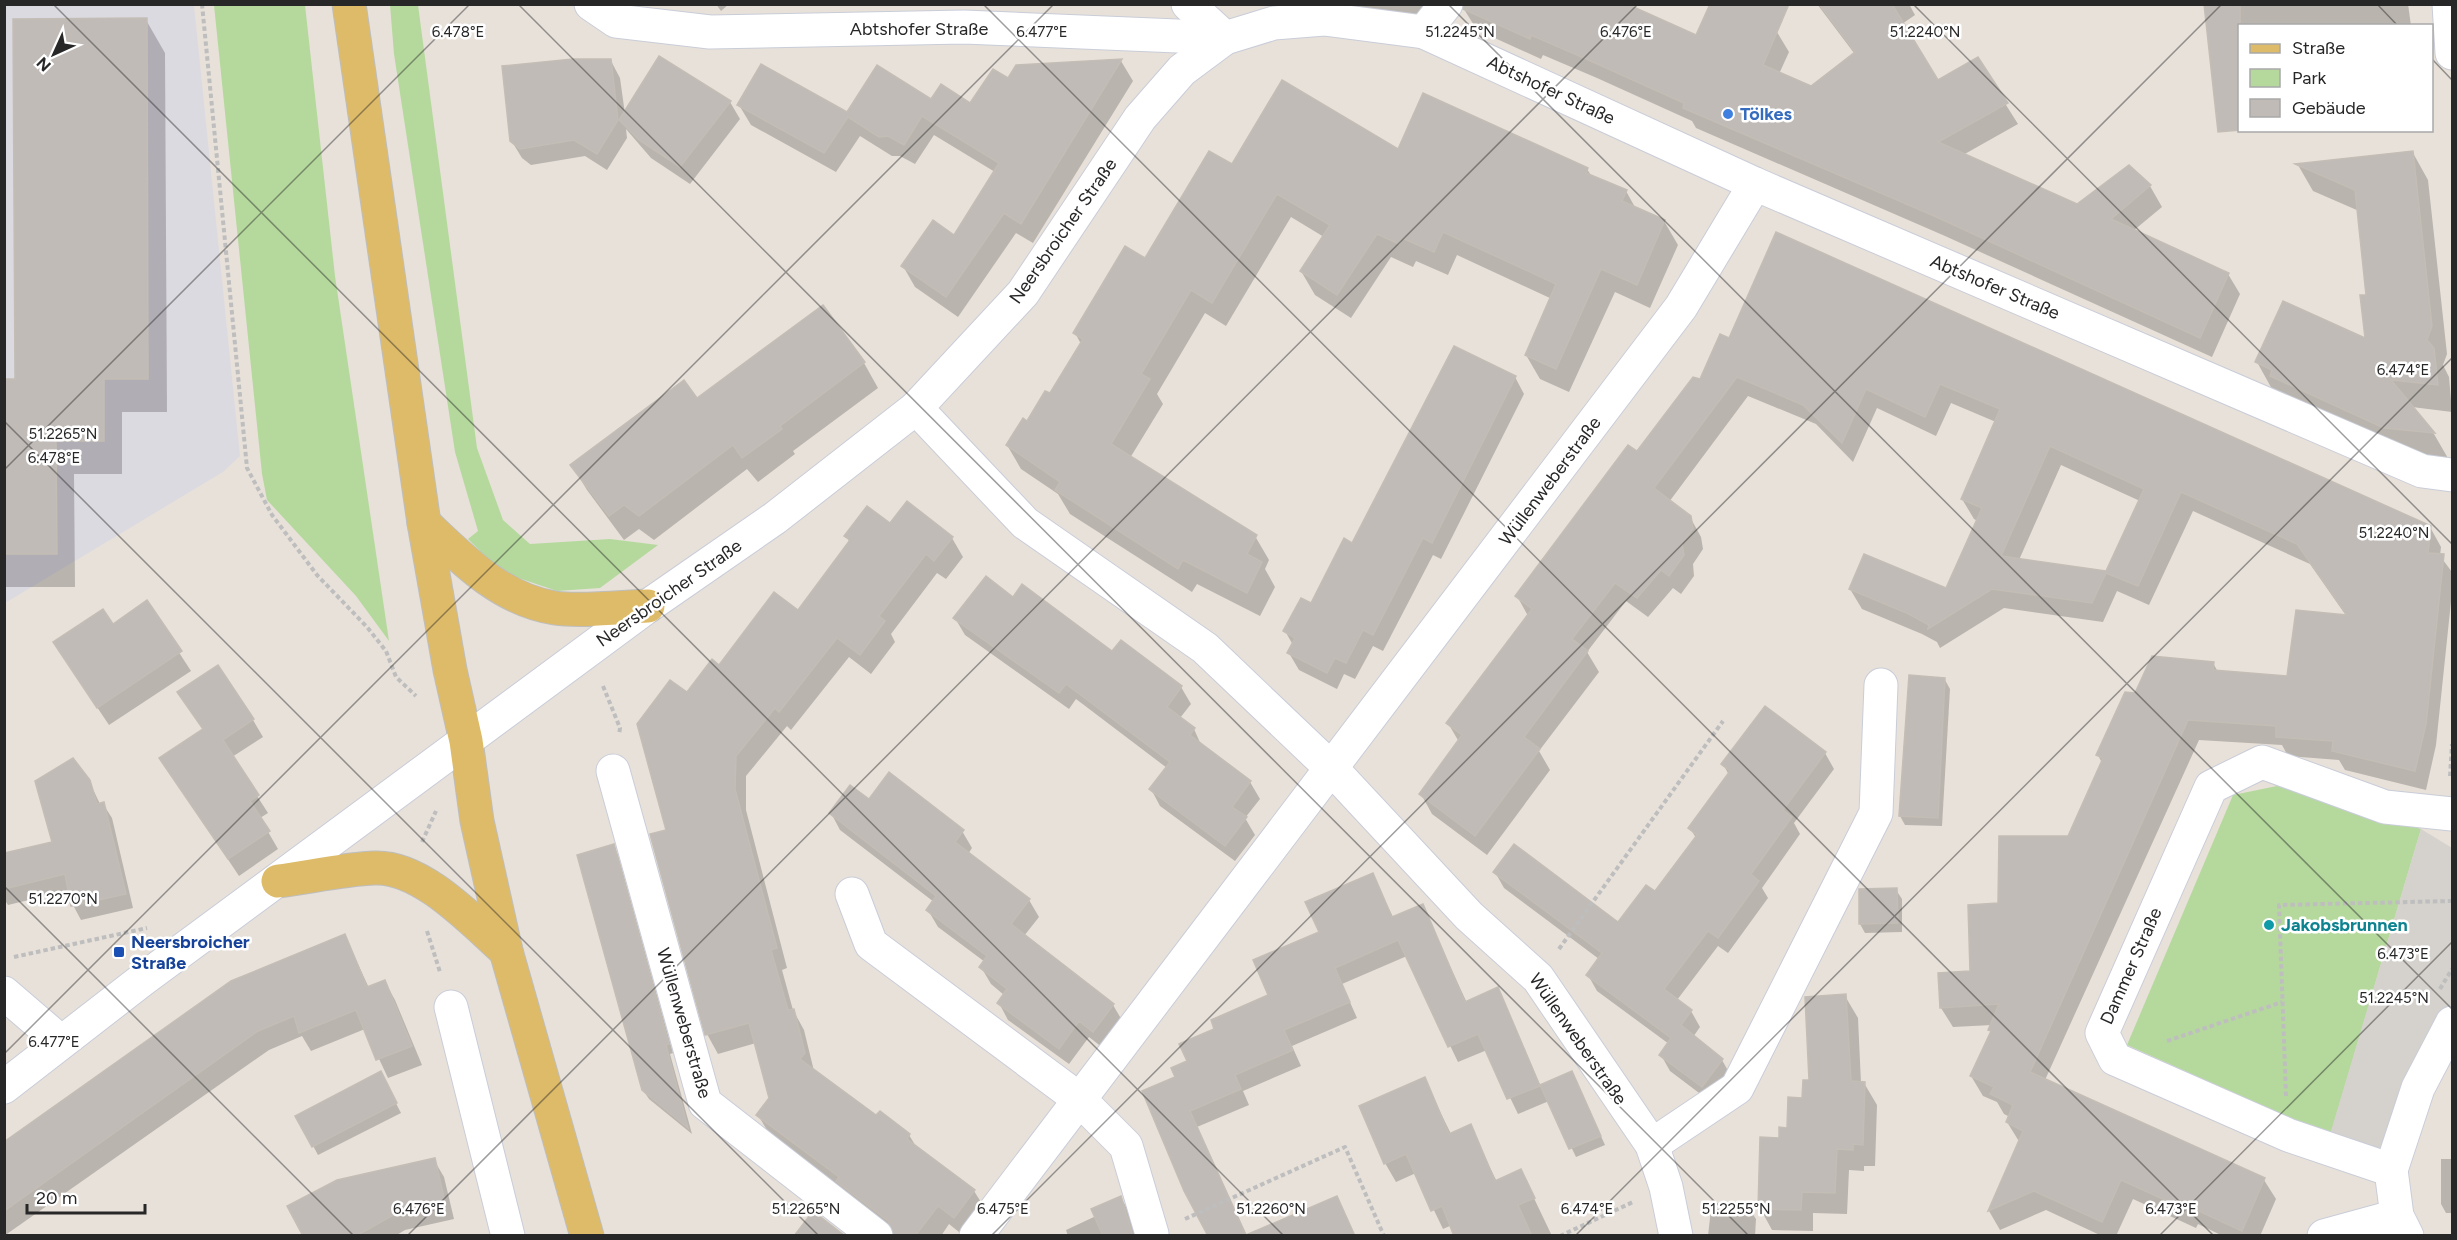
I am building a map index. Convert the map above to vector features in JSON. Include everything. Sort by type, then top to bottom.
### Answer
[{"type":"main road","points":[[349,4],[424,523],[450,670],[466,741],[477,821],[506,951],[587,1236]]},
{"type":"main road","points":[[424,523],[475,571],[520,598],[555,608],[648,606]]},
{"type":"main road","points":[[278,881],[377,868],[408,874],[439,894],[506,951]]},
{"type":"street","name":"Abtshofer Straße","points":[[591,4],[616,21],[710,32],[964,27],[1225,38],[1274,23],[1324,19],[1424,32],[1755,184],[2422,471],[2452,475]]},
{"type":"street","points":[[1188,4],[1225,38]]},
{"type":"street","points":[[1210,4],[1225,38]]},
{"type":"street","points":[[1424,32],[1446,4]]},
{"type":"street","points":[[2449,4],[2452,53]]},
{"type":"street","name":"Neersbroicher Straße","points":[[4,1087],[648,606],[775,518],[916,408],[1023,293],[1140,118],[1182,70],[1225,38]]},
{"type":"street","name":"Wüllenweberstraße","points":[[976,1236],[1681,307],[1755,184]]},
{"type":"street","name":"Wüllenweberstraße","points":[[916,408],[1025,523],[1205,648],[1332,769],[1469,916],[1538,978],[1652,1145],[1666,1187],[1676,1236]]},
{"type":"street","points":[[1652,1145],[1737,1088],[1876,813],[1881,685]]},
{"type":"street","name":"Dammer Straße","points":[[2115,1059],[2102,1033],[2211,787],[2262,762],[2385,807],[2452,814]]},
{"type":"street","name":"Wüllenweberstraße","points":[[613,771],[705,1103],[876,1236]]},
{"type":"street","points":[[852,894],[871,944],[1078,1099],[1126,1146],[1152,1234]]},
{"type":"street","points":[[4,993],[62,1042]]},
{"type":"street","points":[[452,1007],[508,1236]]},
{"type":"street","points":[[2324,1236],[2402,1226],[2391,1170],[2418,1088],[2452,1023]]},
{"type":"street","points":[[2115,1059],[2288,1135],[2391,1170]]},
{"type":"path","points":[[202,4],[248,468],[272,515],[317,575],[367,627],[386,651],[396,677],[422,701]]},
{"type":"path","points":[[589,650],[620,728],[613,771]]},
{"type":"path","points":[[1538,978],[1723,721]]},
{"type":"path","points":[[2288,1135],[2279,904],[2452,901]]},
{"type":"path","points":[[4,959],[151,927]]},
{"type":"path","points":[[2115,1059],[2282,1002]]},
{"type":"path","points":[[1152,1234],[1345,1147],[1384,1236]]},
{"type":"path","points":[[1560,1236],[1666,1187]]},
{"type":"shaded area","points":[[5,5],[194,5],[240,456],[223,472],[5,603]]},
{"type":"shaded area","points":[[2421,829],[2452,848],[2452,1023],[2391,1170],[2326,1148]]},
{"type":"green space","points":[[214,5],[305,5],[335,276],[389,641],[356,596],[267,500],[262,474]]},
{"type":"green space","points":[[390,5],[418,5],[477,448],[503,520],[530,544],[610,539],[658,545],[600,588],[557,591],[501,572],[468,539],[478,531],[455,452],[394,54]]},
{"type":"green space","points":[[2277,786],[2421,829],[2330,1136],[2127,1045],[2233,795]]},
{"type":"building","points":[[1464,4],[1627,4],[1696,35],[1710,4],[1789,4],[1763,65],[1811,86],[1855,52],[1819,4],[1892,4],[1938,80],[1978,57],[2008,103],[1938,142],[2077,204],[2129,165],[2151,185],[2111,219],[2229,273],[2200,338],[1932,215],[1683,108],[1684,103],[1584,58],[1531,35],[1530,39],[1463,9]]},
{"type":"building","points":[[2204,4],[2240,4],[2238,130],[2218,132]]},
{"type":"building","points":[[147,18],[148,379],[104,379],[104,441],[56,441],[57,554],[4,554],[4,379],[15,379],[13,19]]},
{"type":"building","points":[[659,56],[731,101],[680,167],[639,140],[619,120]]},
{"type":"building","points":[[573,59],[611,59],[618,120],[597,154],[574,140],[520,149],[510,141],[502,66]]},
{"type":"building","points":[[1122,59],[1021,224],[1004,213],[946,297],[901,266],[933,220],[954,235],[999,163],[922,116],[904,145],[888,136],[879,137],[848,117],[824,153],[737,105],[761,64],[847,112],[877,65],[931,99],[941,84],[970,103],[993,69],[1008,78],[1016,65]]},
{"type":"building","points":[[1282,80],[1398,149],[1423,93],[1588,168],[1586,173],[1627,190],[1622,201],[1665,220],[1637,285],[1601,269],[1556,369],[1525,355],[1556,284],[1443,232],[1434,252],[1402,238],[1399,244],[1377,234],[1337,295],[1300,271],[1330,225],[1277,194],[1212,303],[1191,290],[1141,374],[1150,379],[1111,444],[1257,535],[1247,554],[1262,562],[1247,593],[1183,560],[1178,569],[1055,490],[1060,482],[1006,445],[1023,418],[1027,421],[1045,391],[1050,393],[1083,339],[1073,333],[1125,246],[1145,258],[1209,151],[1232,164]]},
{"type":"building","points":[[2413,151],[2432,326],[2427,340],[2434,348],[2438,385],[2391,380],[2435,433],[2384,428],[2270,376],[2272,370],[2255,362],[2283,301],[2365,338],[2360,295],[2366,295],[2355,190],[2295,164]]},
{"type":"building","points":[[1776,232],[2431,526],[2428,553],[2444,554],[2426,724],[2415,771],[2332,751],[2333,741],[2276,737],[2276,726],[2188,720],[2030,1072],[2265,1178],[2242,1231],[2186,1205],[2185,1209],[2121,1180],[2102,1222],[2034,1191],[1988,1211],[2023,1131],[2006,1122],[2013,1105],[1990,1094],[1994,1087],[1970,1076],[1991,1031],[1988,1030],[1999,1004],[1940,1008],[1938,973],[1970,971],[1968,905],[1998,903],[1999,836],[2068,836],[2103,758],[2096,755],[2125,692],[2135,693],[2152,656],[2214,662],[2213,670],[2287,676],[2296,610],[2347,615],[2297,544],[2181,492],[2138,586],[2106,573],[2092,603],[1992,589],[1928,629],[1929,625],[1909,614],[1849,589],[1864,554],[1946,588],[1982,508],[1961,499],[2000,409],[1940,384],[1925,417],[1866,389],[1842,443],[1803,405],[1737,377],[1654,488],[1691,516],[1693,529],[1682,543],[1684,555],[1669,576],[1661,570],[1637,598],[1615,583],[1572,639],[1588,651],[1524,737],[1540,749],[1475,836],[1419,794],[1462,735],[1446,723],[1532,609],[1515,596],[1628,445],[1637,451],[1693,377],[1700,379],[1720,334],[1729,338]],"holes":[[[2050,446],[2144,489],[2106,571],[2001,556]]]},
{"type":"building","points":[[823,305],[865,362],[780,426],[782,429],[742,458],[733,445],[639,516],[624,505],[609,516],[570,465],[684,380],[697,398]]},
{"type":"building","points":[[1454,346],[1516,376],[1432,543],[1423,538],[1373,635],[1363,630],[1346,663],[1335,658],[1327,673],[1287,653],[1295,638],[1283,631],[1301,598],[1311,603],[1344,538],[1352,543]]},
{"type":"building","points":[[907,501],[953,537],[934,561],[926,554],[879,616],[885,621],[860,655],[837,638],[779,712],[775,708],[736,756],[735,789],[777,948],[771,950],[788,1010],[794,1009],[805,1053],[800,1059],[876,1115],[880,1111],[910,1134],[907,1139],[975,1190],[954,1218],[938,1206],[915,1236],[894,1236],[888,1221],[836,1181],[839,1177],[756,1115],[769,1098],[749,1023],[705,1035],[650,834],[666,830],[637,724],[670,680],[687,692],[712,659],[719,665],[774,592],[798,610],[850,540],[844,536],[867,506],[890,523]]},
{"type":"building","points":[[986,576],[1013,597],[1022,584],[1112,651],[1121,640],[1182,686],[1167,707],[1195,728],[1190,735],[1251,781],[1232,807],[1247,817],[1225,846],[1149,789],[1170,762],[1066,684],[1059,693],[953,618]]},
{"type":"building","points":[[147,600],[182,651],[97,708],[53,642],[103,609],[113,624]]},
{"type":"building","points":[[218,665],[254,719],[223,740],[259,795],[250,801],[270,831],[228,859],[159,758],[203,729],[177,692]]},
{"type":"building","points":[[1909,675],[1945,678],[1938,818],[1899,816]]},
{"type":"building","points":[[1765,706],[1826,752],[1783,810],[1792,817],[1751,874],[1759,881],[1718,938],[1708,931],[1664,989],[1692,1010],[1681,1025],[1723,1059],[1702,1087],[1659,1055],[1671,1038],[1586,975],[1602,953],[1493,872],[1514,844],[1618,922],[1646,885],[1655,891],[1697,835],[1688,828],[1730,771],[1721,764]]},
{"type":"building","points":[[73,758],[90,780],[97,804],[104,802],[126,894],[71,906],[65,874],[4,889],[4,853],[52,842],[35,781]]},
{"type":"building","points":[[889,772],[964,830],[955,842],[1030,899],[1011,924],[1114,1004],[1093,1032],[1079,1021],[1059,1049],[997,1003],[1007,989],[979,967],[987,956],[926,910],[936,896],[829,813],[850,785],[869,799]]},
{"type":"building","points":[[614,844],[669,1044],[666,1045],[688,1128],[642,1090],[577,855]]},
{"type":"building","points":[[1373,873],[1392,917],[1423,904],[1465,1002],[1498,987],[1540,1086],[1507,1099],[1478,1034],[1448,1047],[1398,940],[1335,968],[1350,1002],[1284,1030],[1293,1050],[1235,1075],[1241,1089],[1190,1111],[1246,1235],[1337,1196],[1355,1236],[1208,1236],[1184,1191],[1142,1091],[1175,1077],[1171,1068],[1187,1061],[1179,1044],[1214,1029],[1211,1020],[1268,995],[1253,960],[1319,932],[1305,902]]},
{"type":"building","points":[[1897,888],[1898,923],[1859,924],[1859,889]]},
{"type":"building","points":[[345,934],[367,987],[385,980],[412,1046],[376,1060],[356,1010],[299,1033],[294,1016],[258,1031],[4,1211],[4,1142],[231,981]]},
{"type":"building","points":[[1846,994],[1851,1081],[1865,1082],[1863,1145],[1853,1144],[1853,1150],[1837,1149],[1835,1193],[1802,1192],[1801,1210],[1758,1209],[1760,1137],[1779,1138],[1779,1127],[1787,1128],[1788,1097],[1802,1098],[1803,1080],[1809,1080],[1805,997]]},
{"type":"building","points":[[381,1071],[397,1103],[312,1147],[295,1116]]},
{"type":"building","points":[[1572,1071],[1601,1136],[1569,1149],[1540,1085]]},
{"type":"building","points":[[1425,1077],[1449,1134],[1471,1124],[1495,1181],[1521,1169],[1535,1198],[1518,1205],[1532,1236],[1454,1236],[1442,1206],[1431,1211],[1406,1154],[1384,1164],[1359,1106]]},
{"type":"building","points":[[435,1158],[445,1202],[395,1214],[356,1236],[303,1236],[287,1206],[337,1180]]},
{"type":"building","points":[[1121,1196],[1133,1236],[1103,1236],[1091,1209]]},
{"type":"building","points":[[813,1211],[845,1236],[794,1236]]},
{"type":"place","name":"Tölkes","points":[[1728,114]]},
{"type":"place","name":"Jakobsbrunnen","points":[[2269,925]]},
{"type":"place","name":"Neersbroicher Straße","points":[[119,952]]}]
